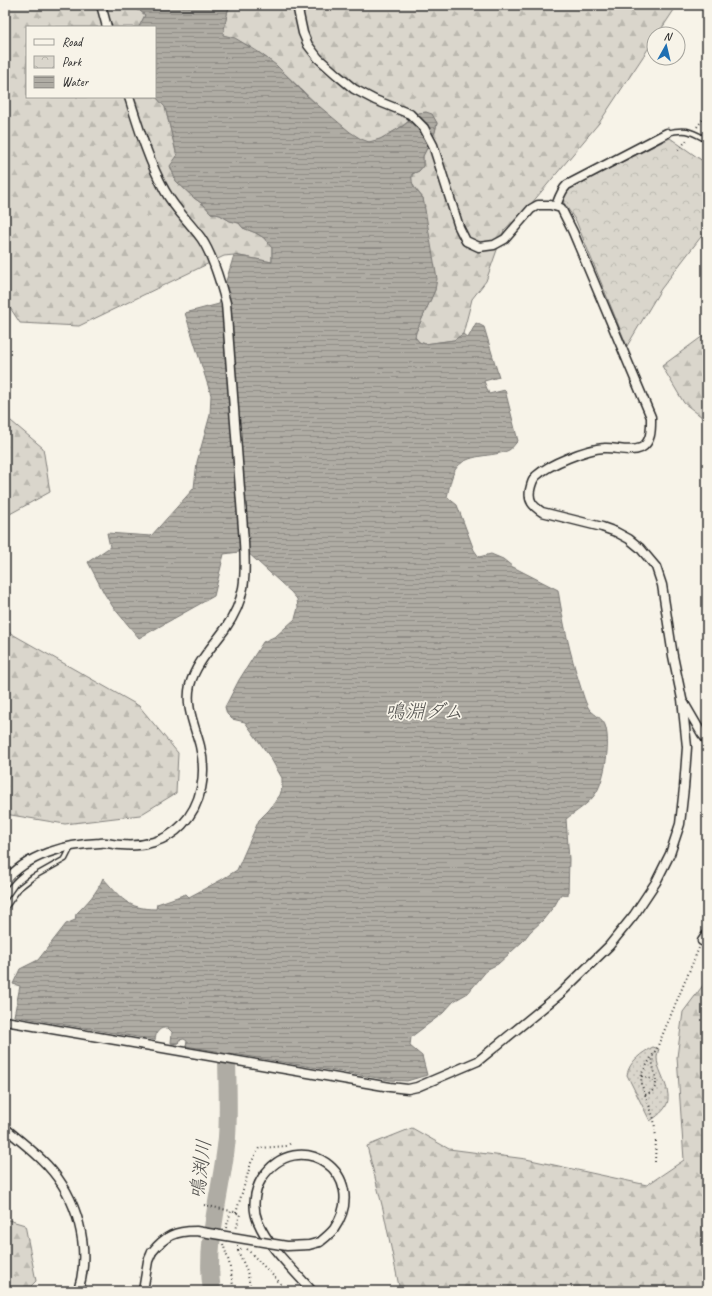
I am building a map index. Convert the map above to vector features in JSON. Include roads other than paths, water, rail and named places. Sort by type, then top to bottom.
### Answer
[{"type":"street","points":[[101,5],[107,26]]},
{"type":"street","points":[[5,1021],[402,1089],[417,1086],[478,1061],[560,994],[609,946],[634,915],[656,882],[670,854],[680,824],[688,747],[682,699],[673,656],[662,585],[656,567],[640,548],[616,532],[542,512],[530,502],[529,493],[535,476],[549,468],[579,453],[604,448],[641,448],[647,442],[652,433],[651,417],[573,232],[561,208],[550,205],[538,205],[531,210],[505,239],[494,245],[479,247],[466,241],[459,227],[433,145],[424,128],[410,114],[375,100],[354,89],[318,58],[308,45],[303,33],[297,5]]},
{"type":"street","points":[[5,882],[10,875],[30,860],[71,847],[82,844],[102,842],[128,846],[152,844],[168,836],[182,826],[193,810],[199,797],[203,782],[200,747],[188,697],[191,683],[198,666],[226,628],[237,610],[244,586],[244,542],[226,303],[215,268],[201,239],[180,214],[159,180],[129,98]]},
{"type":"street","points":[[556,206],[559,196],[567,185],[667,133]]},
{"type":"street","points":[[682,699],[707,740]]},
{"type":"street","points":[[702,942],[707,934]]},
{"type":"street","points":[[5,1128],[47,1165],[68,1196],[79,1224],[83,1244],[83,1268],[78,1291]]},
{"type":"street","points":[[143,1291],[148,1261],[152,1252],[161,1242],[172,1235],[184,1231],[196,1231],[287,1246],[299,1246],[320,1242],[333,1230],[340,1217],[344,1204],[344,1192],[341,1179],[334,1168],[320,1159],[306,1155],[292,1156],[280,1161],[267,1171],[259,1183],[255,1196],[254,1209],[257,1220],[267,1239],[312,1291]]},
{"type":"lane","points":[[667,133],[679,130],[689,131],[707,140]]},
{"type":"lane","points":[[5,908],[19,888],[33,877],[65,859],[71,847]]},
{"type":"water","name":"鳴淵ダム","points":[[136,5],[232,5],[228,10],[223,35],[235,38],[261,54],[276,65],[307,96],[350,132],[369,142],[380,139],[403,126],[419,113],[426,112],[432,114],[437,123],[435,132],[423,156],[423,166],[419,171],[412,174],[412,182],[423,198],[437,279],[435,290],[415,337],[419,342],[425,344],[454,340],[463,334],[468,338],[476,323],[484,327],[499,377],[484,381],[489,394],[505,390],[518,441],[509,450],[466,460],[460,464],[455,470],[447,497],[457,505],[474,550],[479,557],[491,554],[503,559],[513,567],[558,590],[570,650],[584,698],[590,710],[604,723],[607,732],[606,760],[599,787],[590,801],[566,819],[569,859],[568,895],[561,894],[555,905],[543,920],[498,964],[488,969],[468,993],[454,1001],[443,1013],[411,1037],[410,1046],[422,1056],[427,1075],[407,1081],[390,1080],[186,1046],[187,1041],[184,1039],[179,1040],[178,1044],[171,1043],[172,1032],[168,1028],[160,1029],[155,1040],[14,1016],[20,986],[13,984],[20,969],[38,960],[66,924],[75,920],[76,914],[95,893],[103,878],[120,897],[138,907],[156,909],[157,904],[186,894],[189,897],[237,870],[259,820],[269,810],[280,795],[282,788],[282,778],[270,757],[245,722],[232,719],[227,714],[225,707],[239,680],[263,642],[276,636],[295,619],[298,608],[297,599],[291,592],[246,551],[224,554],[214,596],[139,638],[113,607],[88,562],[110,547],[107,533],[151,536],[194,488],[197,462],[210,415],[211,395],[185,313],[219,304],[234,255],[272,262],[272,248],[264,238],[243,228],[239,223],[211,213],[176,181],[170,166],[177,156],[165,107],[156,97],[156,26],[140,26],[145,15],[137,10]]},
{"type":"waterway","name":"鳴渕川","points":[[212,1291],[210,1253],[227,1137],[227,1052]]}]
